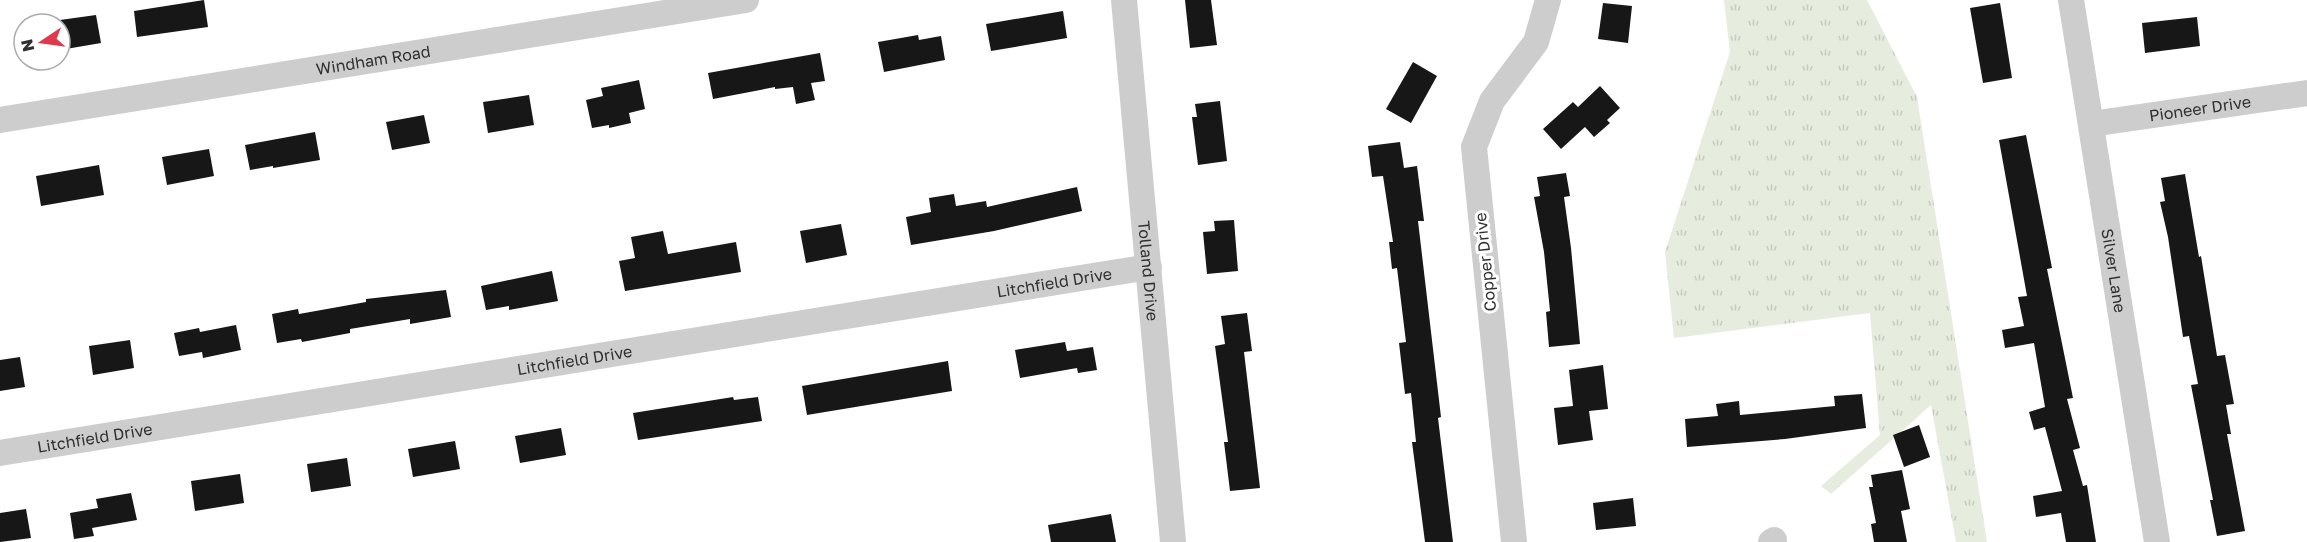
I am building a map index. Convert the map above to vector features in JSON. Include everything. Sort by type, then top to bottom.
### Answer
[{"type":"street","name":"Windham Road","points":[[0,120],[746,0]]},
{"type":"street","name":"Tolland Drive","points":[[1124,0],[1173,542]]},
{"type":"street","name":"Copper Drive","points":[[1514,542],[1474,147],[1492,101],[1536,42],[1548,0]]},
{"type":"street","name":"Silver Lane","points":[[2071,0],[2157,542]]},
{"type":"street","name":"Pioneer Drive","points":[[2091,124],[2307,93]]},
{"type":"street","name":"Litchfield Drive","points":[[0,453],[1149,267]]},
{"type":"green space","points":[[1724,0],[1867,0],[1917,97],[1987,542],[1956,542],[1931,405],[1831,494],[1821,486],[1880,435],[1870,313],[1674,338],[1665,252],[1730,52]]},
{"type":"building","points":[[204,0],[208,27],[137,37],[134,11]]},
{"type":"building","points":[[1185,0],[1211,0],[1217,45],[1190,48]]},
{"type":"building","points":[[1603,3],[1632,6],[1628,43],[1598,39]]},
{"type":"building","points":[[2000,3],[2012,78],[1983,83],[1970,8]]},
{"type":"building","points":[[1063,11],[1067,38],[991,51],[986,24]]},
{"type":"building","points":[[96,15],[101,43],[72,48],[72,18]]},
{"type":"building","points":[[2197,17],[2200,46],[2145,53],[2142,23]]},
{"type":"building","points":[[918,35],[919,40],[941,36],[945,60],[884,72],[878,42]]},
{"type":"building","points":[[820,53],[825,81],[811,83],[815,100],[796,104],[793,87],[775,89],[775,87],[713,99],[708,73]]},
{"type":"building","points":[[1413,62],[1437,76],[1411,123],[1386,109]]},
{"type":"building","points":[[639,80],[645,109],[629,113],[631,123],[609,128],[609,125],[592,128],[586,100],[603,96],[601,88]]},
{"type":"building","points":[[1600,86],[1620,108],[1607,120],[1610,123],[1594,137],[1585,127],[1561,149],[1543,129],[1573,102],[1578,107]]},
{"type":"building","points":[[529,95],[534,125],[488,133],[483,102]]},
{"type":"building","points":[[1220,101],[1227,161],[1198,165],[1192,117],[1197,117],[1195,104]]},
{"type":"building","points":[[424,115],[430,143],[392,150],[386,122]]},
{"type":"building","points":[[315,132],[320,160],[250,170],[245,145]]},
{"type":"building","points":[[2026,135],[2052,268],[2047,269],[2073,398],[2067,399],[2080,448],[2073,450],[2083,486],[2087,485],[2096,542],[2066,542],[2061,513],[2036,517],[2033,496],[2062,491],[2045,427],[2034,430],[2029,412],[2045,407],[2034,343],[2005,348],[2002,330],[2024,326],[2018,297],[2027,296],[1999,140]]},
{"type":"building","points":[[1400,142],[1404,168],[1417,166],[1424,221],[1418,221],[1453,542],[1425,542],[1412,442],[1416,442],[1411,393],[1405,394],[1399,343],[1406,342],[1397,268],[1392,269],[1389,242],[1393,242],[1383,176],[1372,177],[1368,146]]},
{"type":"building","points":[[209,149],[214,176],[167,185],[162,157]]},
{"type":"building","points":[[99,165],[104,195],[41,206],[36,176]]},
{"type":"building","points":[[1566,173],[1570,196],[1564,197],[1580,344],[1549,347],[1546,312],[1550,311],[1544,252],[1534,197],[1540,196],[1537,177]]},
{"type":"building","points":[[2185,174],[2217,356],[2225,355],[2234,404],[2226,405],[2231,434],[2227,434],[2245,531],[2217,536],[2210,500],[2213,500],[2191,385],[2198,384],[2189,336],[2183,337],[2168,237],[2160,202],[2165,201],[2161,178]]},
{"type":"building","points":[[1077,187],[1082,211],[994,231],[911,245],[906,217],[931,212],[929,198],[954,194],[956,206],[986,201],[987,207]]},
{"type":"building","points":[[1234,220],[1238,271],[1207,274],[1203,232],[1215,231],[1214,221]]},
{"type":"building","points":[[841,224],[847,255],[806,263],[800,231]]},
{"type":"building","points":[[663,231],[668,254],[736,242],[741,272],[625,291],[619,261],[635,258],[631,237]]},
{"type":"building","points":[[552,271],[558,301],[509,310],[509,306],[486,310],[481,286]]},
{"type":"building","points":[[446,290],[451,317],[410,324],[410,319],[350,329],[350,333],[302,342],[301,339],[277,343],[272,314],[298,309],[299,314],[366,302],[366,299]]},
{"type":"building","points":[[1247,313],[1252,351],[1244,352],[1260,488],[1230,491],[1224,442],[1228,442],[1215,346],[1225,344],[1221,316]]},
{"type":"building","points":[[236,325],[241,350],[203,358],[202,352],[179,356],[174,333],[199,328],[200,332]]},
{"type":"building","points":[[130,340],[134,368],[93,375],[89,346]]},
{"type":"building","points":[[1065,342],[1067,351],[1093,347],[1097,370],[1078,373],[1077,368],[1020,378],[1015,350]]},
{"type":"building","points":[[20,357],[25,387],[0,391],[0,360]]},
{"type":"building","points":[[948,361],[952,391],[807,415],[802,386]]},
{"type":"building","points":[[1603,365],[1608,409],[1589,411],[1593,440],[1558,445],[1554,408],[1573,406],[1569,370]]},
{"type":"building","points":[[1862,394],[1866,428],[1785,439],[1687,447],[1685,419],[1718,416],[1716,404],[1739,401],[1740,415],[1835,406],[1834,396]]},
{"type":"building","points":[[733,397],[734,400],[758,397],[762,421],[638,440],[633,413]]},
{"type":"building","points":[[1919,425],[1930,457],[1904,467],[1893,435]]},
{"type":"building","points":[[561,428],[566,455],[520,463],[515,436]]},
{"type":"building","points":[[455,441],[460,469],[413,477],[408,449]]},
{"type":"building","points":[[347,458],[351,486],[311,492],[307,464]]},
{"type":"building","points":[[1902,470],[1910,509],[1901,511],[1907,542],[1874,542],[1871,524],[1876,523],[1869,487],[1873,487],[1871,475]]},
{"type":"building","points":[[240,474],[244,503],[195,511],[191,481]]},
{"type":"building","points":[[131,493],[137,520],[92,528],[94,536],[74,539],[70,513],[98,508],[96,499]]},
{"type":"building","points":[[1633,498],[1636,526],[1596,530],[1593,503]]},
{"type":"building","points":[[26,509],[31,538],[0,542],[0,513]]},
{"type":"building","points":[[1111,514],[1116,542],[1051,542],[1048,525]]}]
